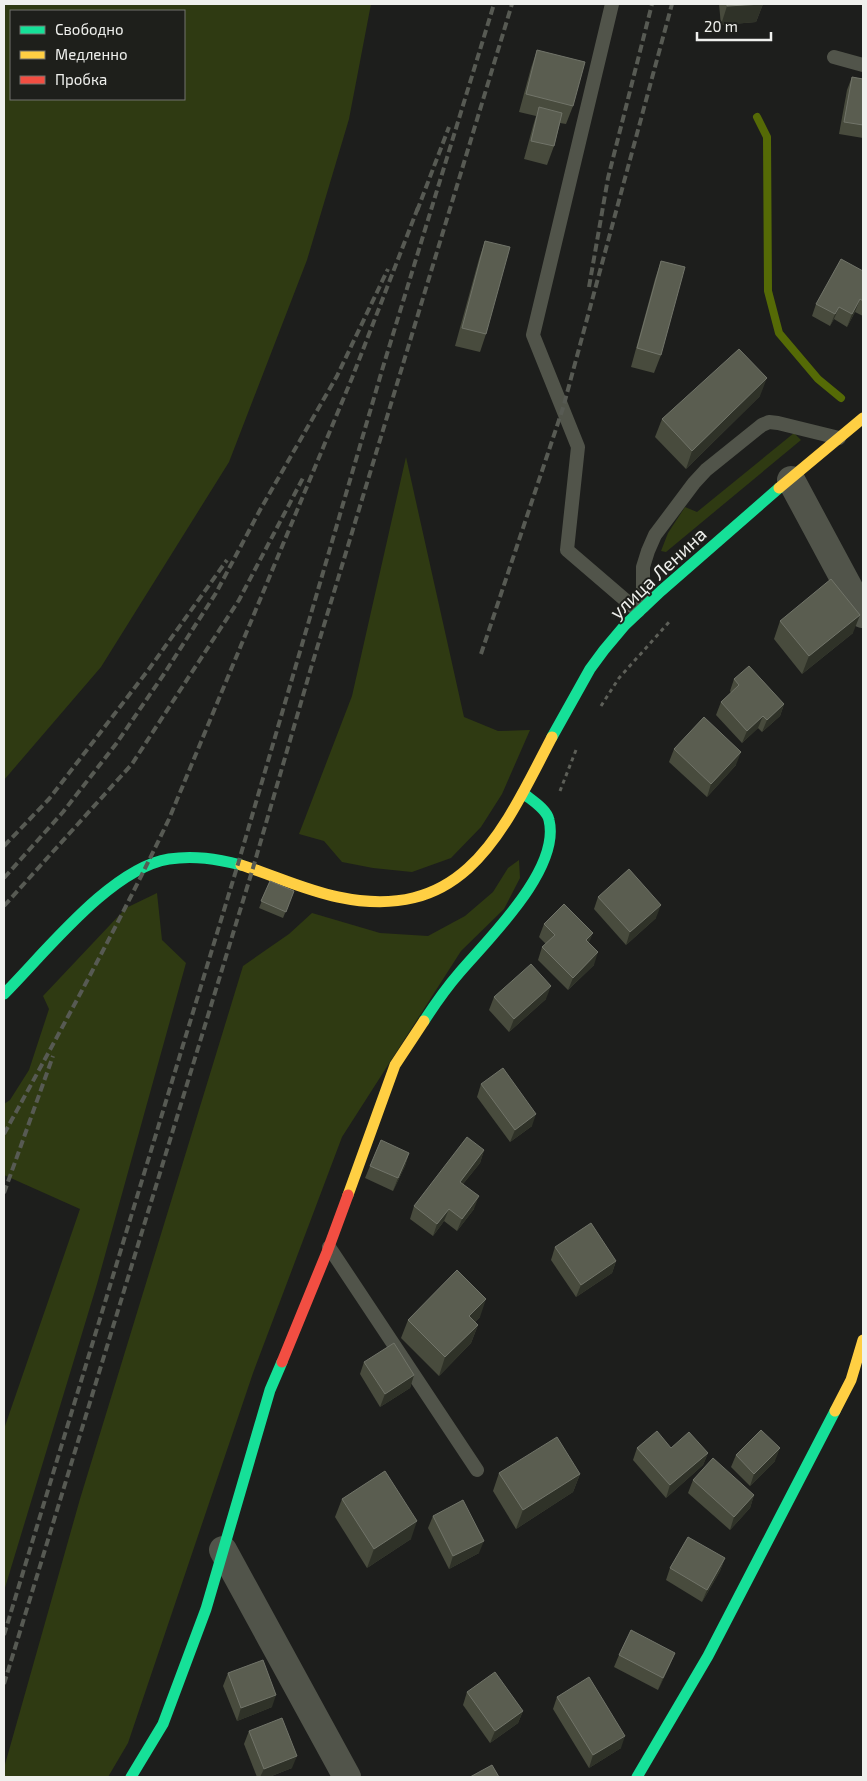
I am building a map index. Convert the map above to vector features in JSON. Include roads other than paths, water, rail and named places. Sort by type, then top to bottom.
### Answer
[{"type":"street","name":"улица Ленина","points":[[4,994],[91,904],[135,871],[152,863],[184,857],[215,859],[253,868],[303,888],[366,902],[397,902],[434,892],[459,877],[482,856],[492,842],[523,793],[586,676],[603,652],[640,609],[731,529],[863,418]]},
{"type":"street","points":[[791,480],[863,614]]},
{"type":"street","points":[[131,1777],[163,1724],[206,1609],[270,1390],[328,1247],[395,1065],[435,1004],[508,919],[529,887],[546,852],[551,833],[549,817],[523,793]]},
{"type":"street","points":[[637,1777],[708,1656],[851,1380],[863,1340]]},
{"type":"street","points":[[223,1550],[347,1777]]},
{"type":"lane","points":[[612,4],[533,335],[578,447],[567,550],[640,609]]},
{"type":"lane","points":[[834,57],[863,65]]},
{"type":"lane","points":[[640,609],[643,567],[655,535],[694,482],[706,470],[762,425],[769,422],[839,438]]},
{"type":"lane","points":[[328,1247],[477,1470]]},
{"type":"waterway","points":[[757,117],[767,137],[768,291],[779,333],[818,379],[841,398]]},
{"type":"railway","points":[[4,1635],[238,864],[383,367],[494,4]]},
{"type":"railway","points":[[4,1684],[253,868],[311,668],[512,4]]},
{"type":"railway","points":[[589,287],[608,178],[652,4]]},
{"type":"railway","points":[[481,654],[563,408],[672,4]]},
{"type":"railway","points":[[417,211],[449,127]]},
{"type":"railway","points":[[4,1134],[68,1017],[169,819],[352,378],[419,205]]},
{"type":"railway","points":[[4,878],[63,812],[116,744],[216,593],[260,510],[337,376],[388,269]]},
{"type":"railway","points":[[4,906],[132,764],[239,600],[303,478]]},
{"type":"railway","points":[[4,846],[49,799],[149,669],[227,560]]},
{"type":"railway","points":[[4,1193],[53,1056]]}]
